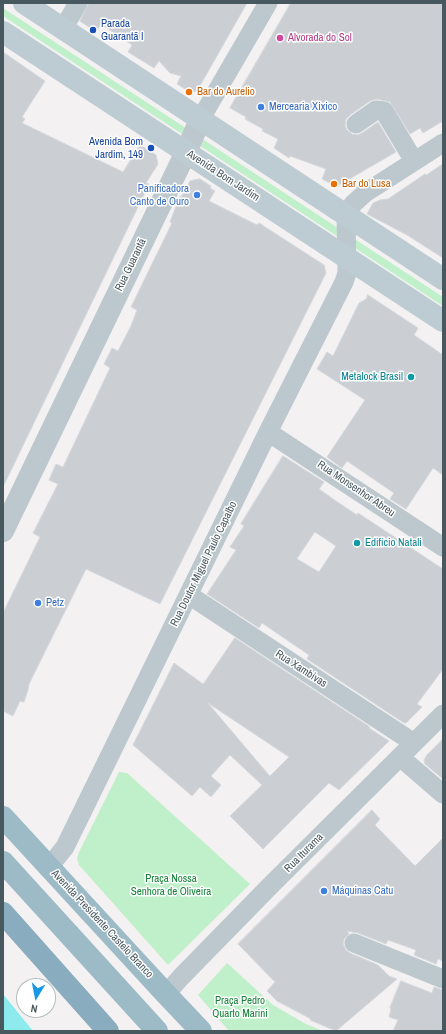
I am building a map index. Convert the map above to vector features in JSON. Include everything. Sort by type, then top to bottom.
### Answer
[{"type":"highway","name":"Avenida Presidente Castelo Branco","points":[[3,817],[201,1031]]},
{"type":"highway","points":[[3,862],[157,1031]]},
{"type":"highway","points":[[3,913],[108,1031]]},
{"type":"main road","points":[[24,3],[443,279]]},
{"type":"main road","name":"Avenida Bom Jardim","points":[[3,32],[443,321]]},
{"type":"street","points":[[63,29],[78,3]]},
{"type":"street","name":"Rua Guarantã","points":[[3,531],[186,152],[200,120],[268,3]]},
{"type":"street","points":[[356,124],[376,110],[384,111],[414,161]]},
{"type":"street","points":[[346,216],[353,204],[365,193],[443,143]]},
{"type":"street","name":"Rua Doutor Miguel Paulo Capalbo","points":[[49,867],[65,847],[268,432],[344,282],[347,273],[346,216]]},
{"type":"street","name":"Rua Monsenhor Abreu","points":[[268,432],[443,547]]},
{"type":"street","name":"Rua Xambivas","points":[[189,596],[414,743]]},
{"type":"street","name":"Rua Iturama","points":[[166,994],[237,920],[443,714]]},
{"type":"street","points":[[400,757],[443,794]]},
{"type":"street","points":[[354,943],[443,979]]},
{"type":"green space","points":[[3,8],[443,297],[443,306],[3,16]]},
{"type":"green space","name":"Praça Nossa Senhora de Oliveira","points":[[119,772],[127,773],[250,884],[168,965],[79,865],[77,859],[79,852]]},
{"type":"green space","name":"Praça Pedro Quarto Marini","points":[[227,963],[273,1005],[306,1024],[323,1031],[229,1031],[198,995]]},
{"type":"water","points":[[3,994],[16,1010],[16,1018],[22,1018],[33,1031],[3,1031]]},
{"type":"building","points":[[89,3],[247,3],[197,91],[190,92],[177,84],[181,76],[170,73],[159,61],[154,68],[128,52],[132,45],[101,24],[96,32],[80,21]]},
{"type":"building","points":[[291,3],[443,3],[443,121],[423,133],[420,128],[410,134],[390,102],[377,99],[370,101],[346,119],[345,125],[347,130],[352,134],[357,135],[378,122],[396,152],[339,185],[331,184],[322,179],[326,169],[290,156],[289,158],[274,148],[278,139],[262,131],[263,129],[245,119],[246,117],[230,108]]},
{"type":"building","points":[[3,52],[45,81],[22,117],[25,119],[22,123],[123,172],[140,145],[156,155],[158,164],[146,183],[149,184],[3,487]]},
{"type":"building","points":[[443,164],[443,258],[407,235],[367,214],[373,203],[388,199],[425,174],[426,175]]},
{"type":"building","points":[[200,179],[211,186],[210,188],[215,191],[209,201],[257,225],[259,223],[324,265],[326,273],[160,604],[86,569],[29,684],[24,702],[20,701],[13,716],[3,711],[3,613],[40,537],[33,533],[58,484],[49,480],[56,464],[63,467],[64,465],[110,368],[104,364],[112,348],[118,351],[131,326],[137,310],[131,307],[172,223],[170,222],[180,196],[181,197],[190,181]]},
{"type":"building","points":[[368,295],[418,328],[414,335],[443,355],[443,475],[433,468],[406,509],[390,499],[394,493],[347,461],[342,468],[327,457],[365,400],[317,369],[327,352],[333,356],[359,303],[366,299]]},
{"type":"building","points":[[283,456],[324,482],[319,489],[357,515],[358,513],[443,569],[443,669],[417,704],[422,707],[406,723],[307,659],[309,655],[262,623],[259,628],[207,594],[236,550],[230,547],[244,526],[241,524]],"holes":[[[315,532],[336,546],[319,572],[297,559]]]},
{"type":"building","points":[[235,638],[389,741],[339,790],[329,783],[263,849],[230,816],[262,785],[230,755],[211,776],[221,785],[211,797],[200,787],[192,796],[133,745],[174,663],[203,684]],"holes":[[[208,703],[289,757],[270,776]]]},
{"type":"building","points":[[443,739],[443,779],[425,764],[424,760]]},
{"type":"building","points":[[372,810],[380,819],[375,825],[415,866],[443,838],[443,961],[438,959],[436,964],[414,955],[416,950],[388,940],[386,944],[358,933],[347,931],[349,934],[344,939],[343,944],[346,950],[378,965],[389,976],[397,979],[336,1031],[310,1020],[311,1019],[277,1001],[267,991],[275,982],[238,944]]},
{"type":"building","points":[[401,981],[432,993],[434,987],[443,990],[443,1031],[393,1031],[398,1020],[389,1017],[390,1008]]},
{"type":"place","name":"Parada Guarantã I","points":[[93,30]]},
{"type":"place","name":"Alvorada do Sol","points":[[280,38]]},
{"type":"place","name":"Bar do Aurelio","points":[[189,92]]},
{"type":"place","name":"Mercearia Xixico","points":[[261,107]]},
{"type":"place","name":"Avenida Bom Jardim, 149","points":[[151,148]]},
{"type":"place","name":"Bar do Lusa","points":[[334,184]]},
{"type":"place","name":"Panificadora Canto de Ouro","points":[[197,195]]},
{"type":"place","name":"Metalock Brasil","points":[[411,377]]},
{"type":"place","name":"Edifício Natali","points":[[357,543]]},
{"type":"place","name":"Petz","points":[[38,603]]},
{"type":"place","name":"Máquinas Catu","points":[[324,891]]}]
